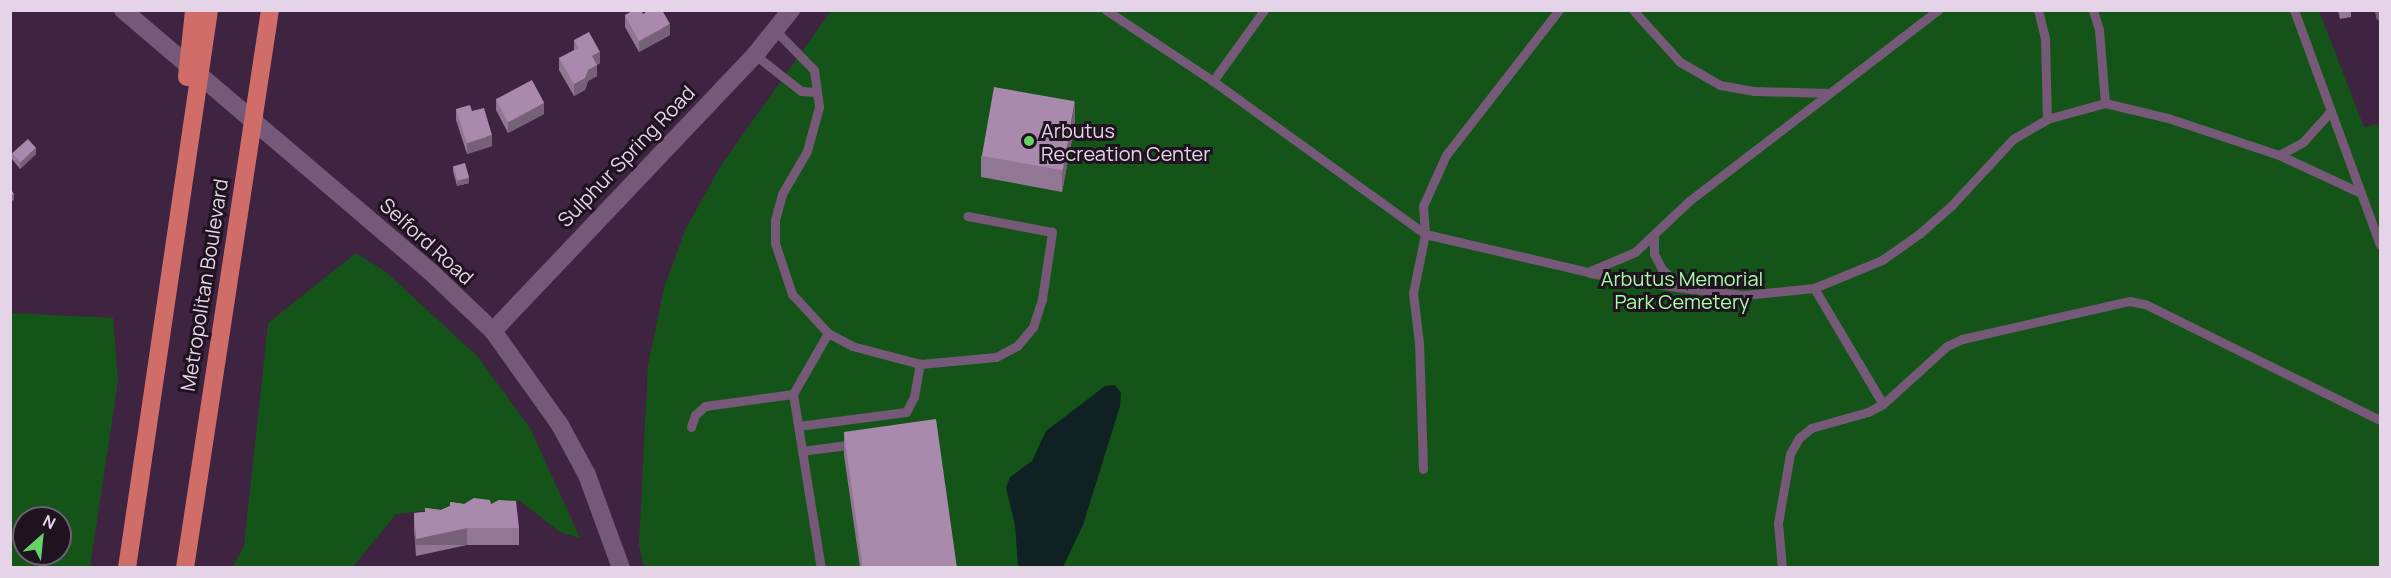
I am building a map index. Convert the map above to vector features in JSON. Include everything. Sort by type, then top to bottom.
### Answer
[{"type":"highway","points":[[160,344],[194,10]]},
{"type":"highway","name":"Metropolitan Boulevard","points":[[127,567],[209,10]]},
{"type":"highway","name":"Metropolitan Boulevard","points":[[185,567],[270,10]]},
{"type":"highway","points":[[193,567],[208,410]]},
{"type":"main road","name":"Selford Road","points":[[123,10],[324,180],[493,331],[566,435],[603,513],[621,567]]},
{"type":"main road","name":"Sulphur Spring Road","points":[[493,331],[755,55],[791,10]]},
{"type":"lane","points":[[1106,10],[1213,81],[1425,234],[1588,272],[1683,288],[1744,295],[1814,288],[1882,260],[1919,234],[1951,206],[1994,156],[2013,139],[2047,118],[2104,103],[2151,113],[2279,155],[2361,193]]},
{"type":"lane","points":[[1213,81],[1264,10]]},
{"type":"lane","points":[[1423,469],[1419,343],[1413,293],[1425,234],[1423,206],[1446,155],[1559,10]]},
{"type":"lane","points":[[1633,10],[1680,62],[1720,85],[1754,92],[1830,93]]},
{"type":"lane","points":[[1588,272],[1612,265],[1654,237],[1689,201],[1938,10]]},
{"type":"lane","points":[[2038,10],[2045,39],[2047,118]]},
{"type":"lane","points":[[2093,10],[2099,30],[2104,103]]},
{"type":"lane","points":[[2294,10],[2380,245]]},
{"type":"lane","points":[[2379,10],[2380,16]]},
{"type":"lane","points":[[775,30],[814,70],[819,107],[807,151],[782,194],[775,220],[775,243],[792,294],[828,333],[852,346],[920,364],[996,357],[1017,346],[1033,327],[1042,299],[1052,232],[967,216]]},
{"type":"lane","points":[[755,55],[801,91],[816,92]]},
{"type":"lane","points":[[2279,155],[2303,142],[2331,111]]},
{"type":"lane","points":[[1654,237],[1654,254],[1662,269],[1683,288]]},
{"type":"lane","points":[[1814,288],[1883,404]]},
{"type":"lane","points":[[1782,567],[1778,523],[1790,454],[1799,438],[1811,428],[1868,412],[1883,404],[1947,346],[1962,339],[2128,301],[2145,304],[2380,420]]},
{"type":"lane","points":[[821,567],[793,394],[828,333]]},
{"type":"lane","points":[[798,426],[904,417],[914,397],[920,364]]},
{"type":"lane","points":[[691,427],[695,415],[705,406],[793,394]]},
{"type":"lane","points":[[802,451],[861,443]]},
{"type":"green space","name":"Arbutus Memorial Park Cemetery","points":[[831,11],[2319,11],[2364,127],[2380,124],[2380,567],[644,568],[639,545],[648,365],[664,288],[686,228],[722,164]]},
{"type":"green space","points":[[356,253],[386,272],[478,357],[530,428],[580,538],[560,532],[520,501],[396,514],[353,567],[232,568],[244,546],[268,323]]},
{"type":"green space","points":[[11,313],[113,318],[118,381],[90,567],[11,567]]},
{"type":"shaded area","points":[[1115,385],[1121,393],[1120,406],[1083,525],[1063,567],[1018,567],[1015,525],[1006,488],[1010,477],[1032,461],[1046,431],[1105,386]]},
{"type":"building","points":[[634,10],[641,10],[643,14],[649,10],[662,10],[670,24],[639,41],[625,15]]},
{"type":"building","points":[[589,32],[600,52],[592,56],[597,65],[588,70],[585,78],[574,84],[559,58],[579,48],[574,40]]},
{"type":"building","points":[[532,80],[544,103],[508,122],[496,99]]},
{"type":"building","points":[[994,87],[1075,101],[1063,170],[982,156]]},
{"type":"building","points":[[470,105],[472,111],[484,108],[492,135],[467,143],[456,109]]},
{"type":"building","points":[[28,139],[36,148],[20,162],[12,153]]},
{"type":"building","points":[[465,163],[469,177],[458,181],[453,166]]},
{"type":"building","points":[[936,419],[957,568],[863,568],[844,432]]},
{"type":"building","points":[[474,498],[490,500],[491,504],[499,500],[516,501],[519,528],[467,528],[416,539],[414,513],[425,512],[425,508],[441,510],[450,506],[450,502],[464,504]]},
{"type":"place","name":"Arbutus Recreation Center","points":[[1029,141]]}]
